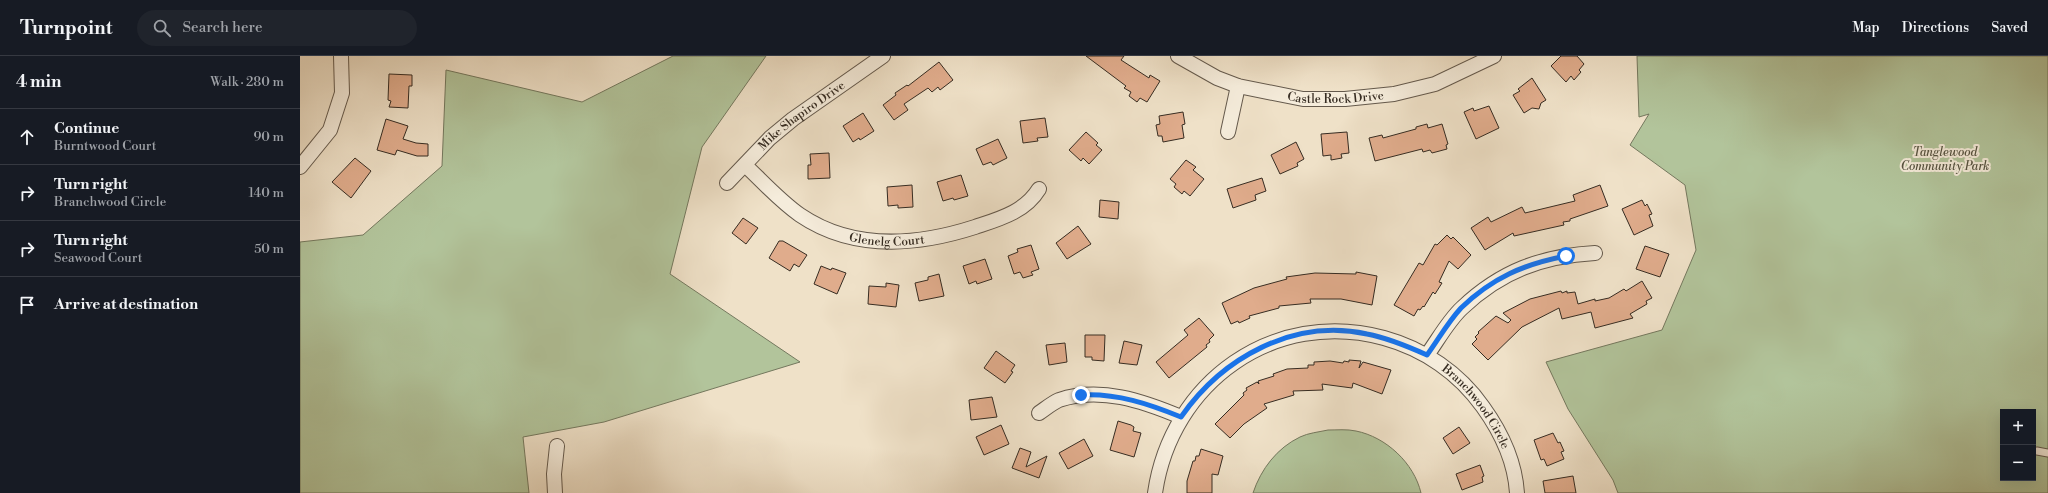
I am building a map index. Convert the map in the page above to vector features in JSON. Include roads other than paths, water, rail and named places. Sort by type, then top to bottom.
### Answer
[{"type":"street","points":[[300,167],[330,130],[342,93],[340,56]]},
{"type":"street","name":"Mike Shapiro Drive","points":[[727,183],[746,166],[770,138],[793,119],[884,56]]},
{"type":"street","name":"Castle Rock Drive","points":[[1178,56],[1217,78],[1238,86],[1303,99],[1345,99],[1394,94],[1435,84],[1494,56]]},
{"type":"street","points":[[1228,132],[1238,86]]},
{"type":"street","name":"Glenelg Court","points":[[746,166],[777,196],[800,215],[822,228],[851,237],[883,242],[906,243],[934,238],[960,232],[1005,217],[1026,204],[1039,189]]},
{"type":"street","points":[[1427,355],[1461,309],[1494,281],[1528,264],[1572,255],[1595,253]]},
{"type":"street","name":"Branchwood Circle","points":[[1155,493],[1163,457],[1181,417],[1204,388],[1221,372],[1241,358],[1272,343],[1299,335],[1325,331],[1366,333],[1400,343],[1427,355],[1454,374],[1469,389],[1494,422],[1511,464],[1517,493]]},
{"type":"street","points":[[1039,413],[1058,400],[1093,394],[1130,399],[1181,417]]},
{"type":"street","points":[[554,493],[554,474],[557,446]]},
{"type":"lane","points":[[2038,451],[2048,453]]},
{"type":"park label","name":"Tanglewood Community Park","points":[[1945,159]]}]
